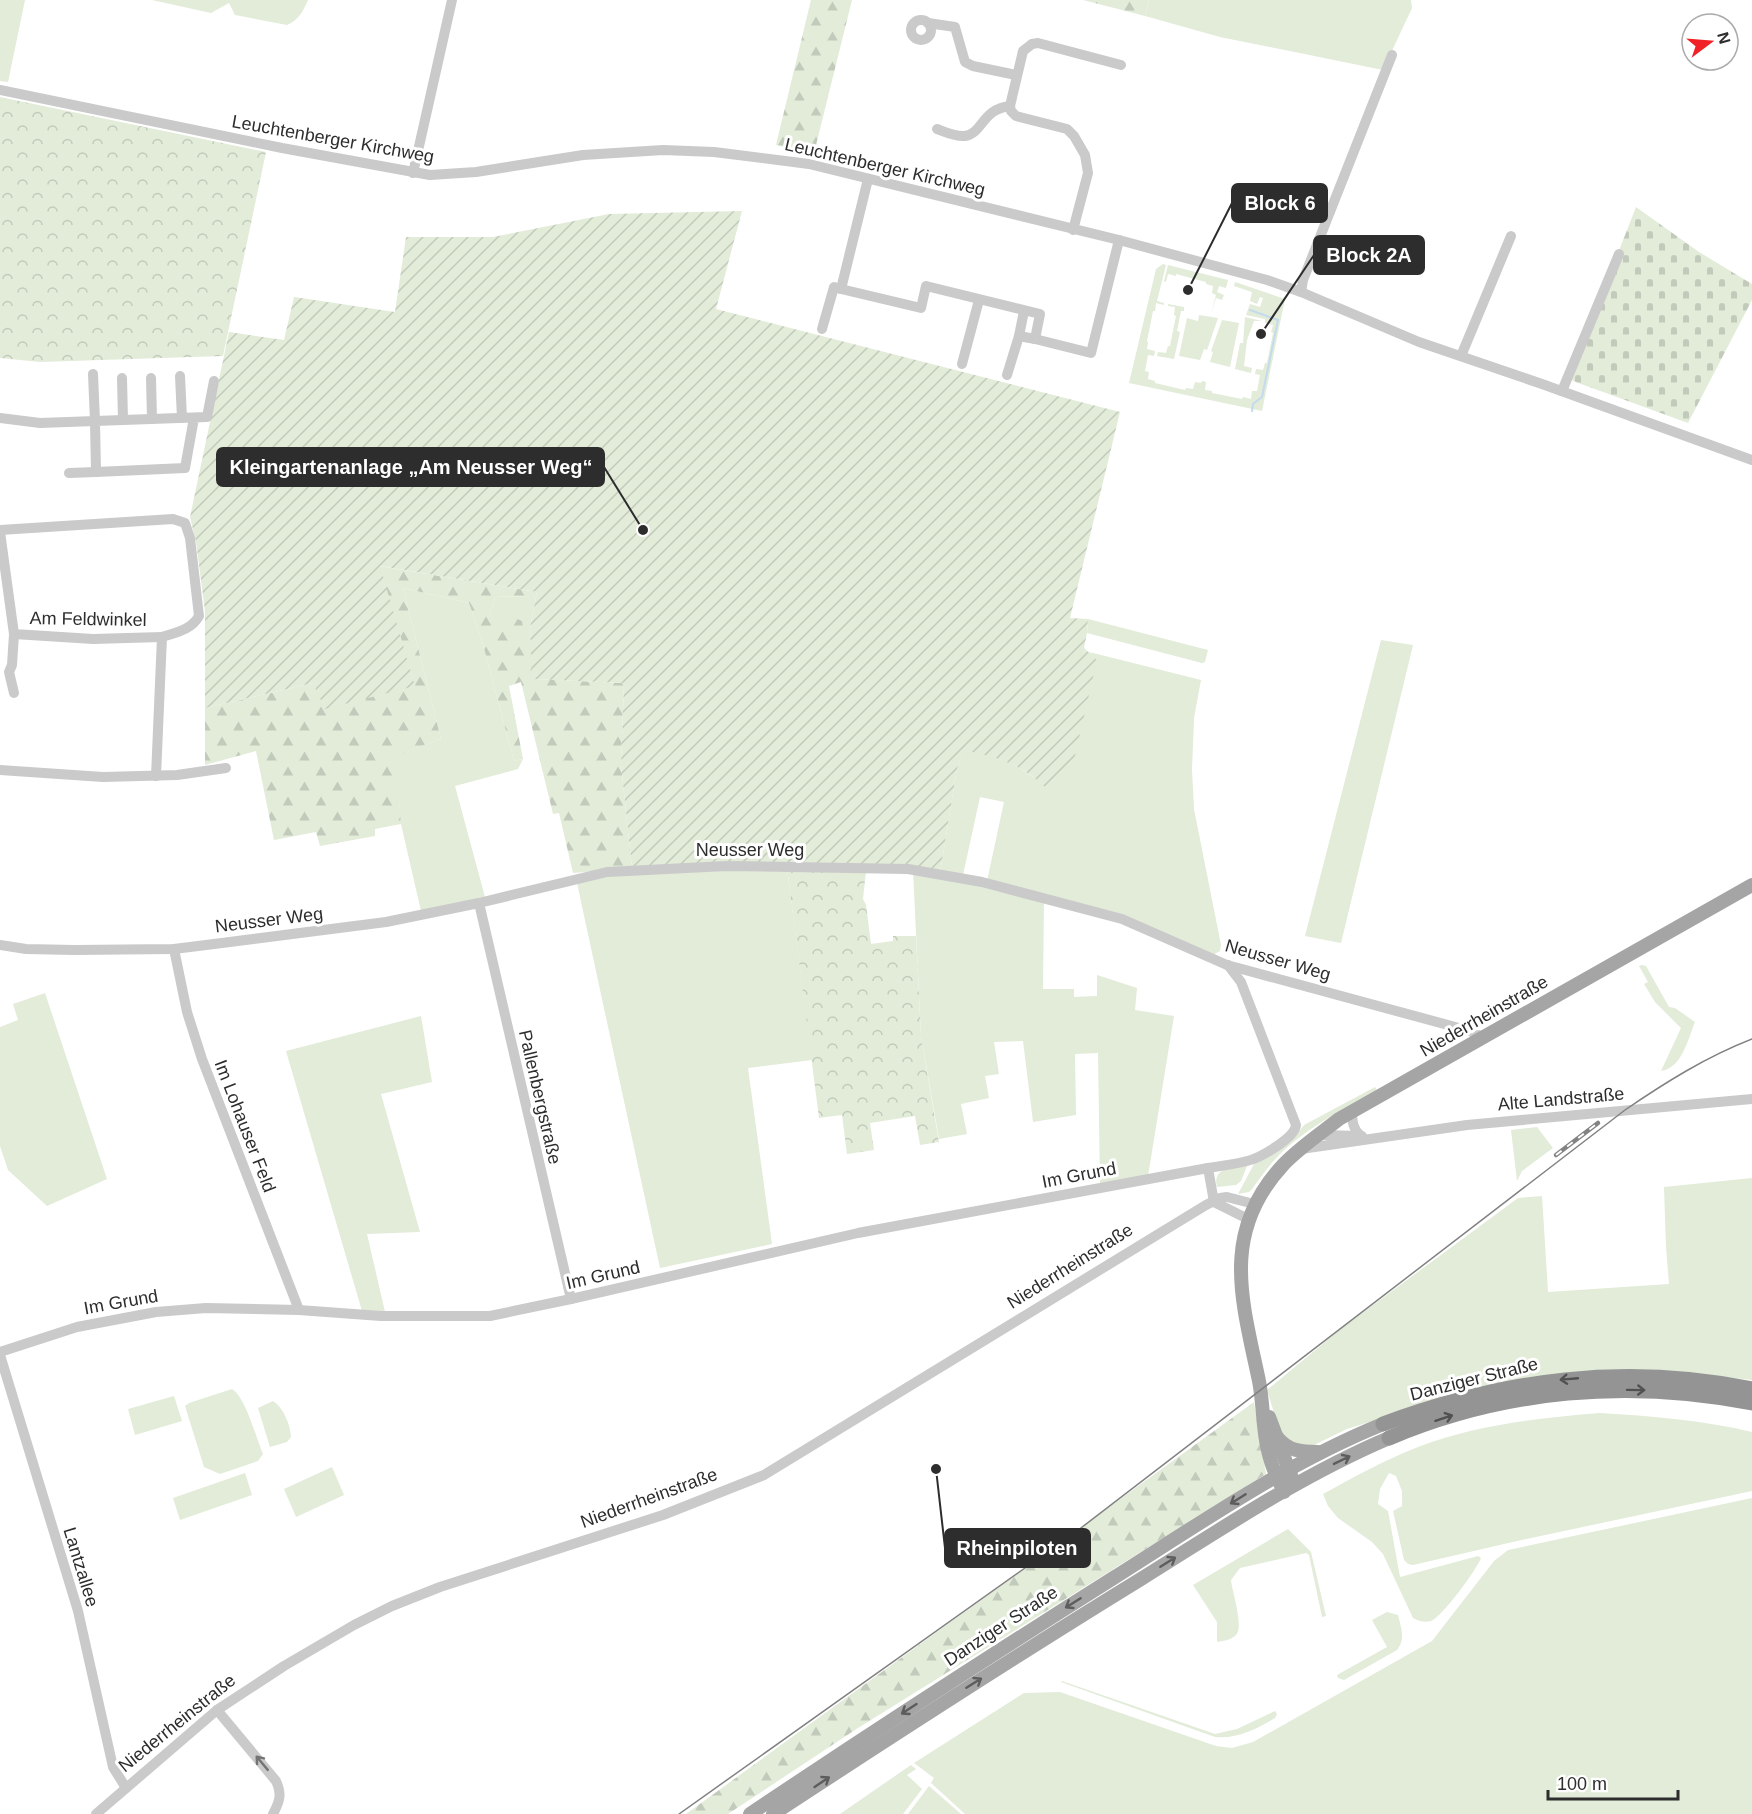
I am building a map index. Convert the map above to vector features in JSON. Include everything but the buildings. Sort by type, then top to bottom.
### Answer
[{"type":"highway","name":"Danziger Straße","points":[[1386,1431],[1465,1398],[1543,1381],[1603,1376],[1663,1377],[1723,1383],[1752,1389]]},
{"type":"highway","name":"Danziger Straße","points":[[1386,1431],[1417,1426],[1476,1408],[1543,1394],[1602,1390],[1661,1390],[1752,1403]]},
{"type":"main road","name":"Niederrheinstraße","points":[[1248,1219],[1254,1204],[1275,1174],[1300,1149],[1339,1119],[1752,885]]},
{"type":"main road","points":[[1248,1219],[1241,1245],[1240,1269],[1247,1325],[1263,1401],[1267,1445],[1290,1488]]},
{"type":"main road","points":[[1263,1401],[1276,1436],[1282,1473]]},
{"type":"main road","name":"Danziger Straße","points":[[750,1814],[1011,1643],[1282,1473],[1320,1452],[1386,1431]]},
{"type":"main road","name":"Danziger Straße","points":[[773,1814],[1027,1648],[1386,1431]]},
{"type":"main road","points":[[1276,1436],[1287,1448],[1301,1452],[1320,1452]]},
{"type":"street","points":[[414,172],[452,0]]},
{"type":"street","points":[[928,23],[955,27],[965,62],[973,66],[1017,75]]},
{"type":"street","points":[[1073,230],[1088,173],[1085,155],[1067,129],[1016,116],[1011,111],[1010,106],[1023,51],[1028,46],[1038,43],[1121,65]]},
{"type":"street","points":[[1301,292],[1303,280],[1392,55]]},
{"type":"street","name":"Leuchtenberger Kirchweg","points":[[0,90],[282,148],[414,172],[445,175],[583,155],[663,150],[714,152],[795,160],[1233,270],[1301,292],[1419,342],[1752,460]]},
{"type":"street","points":[[937,129],[965,136],[975,131],[998,107],[1010,106]]},
{"type":"street","points":[[841,289],[868,179]]},
{"type":"street","points":[[1461,356],[1511,236]]},
{"type":"street","points":[[1019,336],[1092,353],[1119,240]]},
{"type":"street","points":[[1562,391],[1619,254]]},
{"type":"street","points":[[822,329],[834,287],[921,308],[926,286],[1040,314],[1035,339]]},
{"type":"street","points":[[963,364],[979,300]]},
{"type":"street","points":[[1007,375],[1024,311]]},
{"type":"street","points":[[93,374],[96,472]]},
{"type":"street","points":[[180,376],[182,418]]},
{"type":"street","points":[[122,378],[123,420]]},
{"type":"street","points":[[151,378],[152,419]]},
{"type":"street","points":[[0,418],[40,423],[207,417],[214,381]]},
{"type":"street","points":[[69,473],[185,468],[194,418]]},
{"type":"street","name":"Am Feldwinkel","points":[[14,634],[93,639],[162,637],[188,628],[199,616],[190,538],[185,523],[173,519],[0,531],[14,634],[12,665],[9,672],[14,693]]},
{"type":"street","points":[[156,776],[162,637]]},
{"type":"street","points":[[0,770],[91,777],[156,776],[226,768]]},
{"type":"street","name":"Neusser Weg","points":[[0,945],[26,949],[174,949],[386,922],[479,903],[607,872],[727,866],[908,869],[982,882],[1122,919],[1227,965],[1459,1028],[1482,1037]]},
{"type":"street","name":"Pallenbergstraße","points":[[479,903],[571,1299]]},
{"type":"street","name":"Im Lohauser Feld","points":[[174,949],[187,1012],[202,1059],[299,1310]]},
{"type":"street","points":[[1227,965],[1241,982],[1296,1125],[1296,1130],[1289,1137],[1254,1159],[1208,1168],[1214,1202],[1248,1219]]},
{"type":"street","name":"Alte Landstraße","points":[[1300,1149],[1467,1125],[1752,1099]]},
{"type":"street","points":[[1352,1112],[1353,1124],[1360,1135]]},
{"type":"street","name":"Alte Landstraße","points":[[1320,1135],[1360,1135],[1374,1139]]},
{"type":"street","name":"Im Grund","points":[[0,1354],[77,1327],[156,1312],[206,1308],[299,1310],[381,1316],[490,1316],[858,1233],[1208,1168]]},
{"type":"street","name":"Niederrheinstraße","points":[[96,1814],[217,1710],[354,1625],[392,1606],[443,1586],[663,1515],[764,1475],[1148,1239],[1220,1198],[1227,1197],[1254,1204]]},
{"type":"street","name":"Lantzallee","points":[[0,1354],[78,1611],[113,1767],[126,1788]]},
{"type":"street","points":[[217,1710],[276,1781],[281,1791],[280,1802],[273,1814]]},
{"type":"green space","points":[[0,0],[25,0],[8,82],[0,81]]},
{"type":"green space","points":[[152,0],[308,0],[298,18],[287,25],[235,15],[229,3],[211,13]]},
{"type":"green space","points":[[811,0],[852,0],[814,153],[776,145]]},
{"type":"green space","points":[[1083,0],[1149,0],[1145,16]]},
{"type":"green space","points":[[1149,0],[1411,0],[1412,8],[1383,70],[1220,37],[1145,16]]},
{"type":"green space","points":[[0,97],[266,152],[223,356],[40,362],[0,358]]},
{"type":"green space","points":[[1636,207],[1699,252],[1752,284],[1752,300],[1688,423],[1573,381],[1570,376]]},
{"type":"green space","points":[[742,211],[716,309],[1120,412],[1070,618],[1088,619],[1084,648],[1097,660],[1074,760],[1045,787],[1026,772],[1007,762],[963,750],[957,769],[940,873],[632,868],[621,765],[624,683],[532,679],[530,628],[537,592],[380,566],[415,686],[325,709],[313,683],[205,708],[205,611],[196,542],[190,517],[229,332],[284,340],[294,297],[395,312],[406,237],[493,237],[609,214]]},
{"type":"green space","points":[[1163,264],[1166,265],[1157,301],[1164,305],[1156,303],[1147,341],[1147,349],[1155,351],[1154,356],[1148,355],[1145,371],[1149,372],[1148,379],[1155,383],[1185,390],[1186,388],[1193,389],[1195,382],[1201,383],[1202,381],[1206,382],[1205,390],[1212,391],[1212,393],[1251,399],[1252,391],[1257,391],[1260,375],[1255,374],[1256,369],[1263,370],[1267,363],[1273,325],[1265,323],[1265,319],[1246,315],[1250,304],[1260,307],[1263,298],[1260,297],[1257,304],[1250,301],[1252,292],[1234,286],[1235,282],[1285,299],[1262,411],[1129,383],[1156,269]]},
{"type":"green space","points":[[1168,265],[1228,280],[1226,288],[1219,286],[1217,292],[1224,295],[1222,300],[1216,298],[1211,313],[1216,295],[1212,293],[1213,286],[1176,274],[1176,276],[1168,274],[1166,282],[1164,281]]},
{"type":"green space","points":[[1168,304],[1184,307],[1177,331],[1180,332],[1174,359],[1157,356],[1158,352],[1166,353],[1170,346],[1176,316],[1174,315],[1175,307],[1168,306]]},
{"type":"green space","points":[[1199,315],[1218,318],[1207,350],[1204,349],[1200,360],[1179,356],[1187,318],[1198,321]]},
{"type":"green space","points":[[1245,317],[1262,321],[1254,321],[1247,340],[1244,366],[1252,368],[1251,373],[1235,369],[1240,343],[1243,343]]},
{"type":"green space","points":[[1222,320],[1239,323],[1230,367],[1210,362],[1213,352],[1211,351]]},
{"type":"green space","points":[[379,566],[537,592],[536,597],[495,597],[490,617],[513,617],[522,621],[525,639],[531,644],[533,679],[624,683],[621,765],[632,868],[573,873],[559,813],[553,814],[521,682],[509,686],[523,759],[514,761],[482,641],[469,603],[403,588],[441,739],[396,755],[401,824],[375,829],[375,836],[320,846],[316,832],[274,840],[256,751],[205,765],[205,708],[313,683],[415,686]]},
{"type":"green space","points":[[403,588],[469,603],[482,641],[514,761],[523,759],[518,769],[455,786],[485,897],[421,911],[401,824],[395,755],[441,739]]},
{"type":"green space","points":[[495,597],[536,597],[530,628],[531,644],[490,617]]},
{"type":"green space","points":[[1088,619],[1208,650],[1205,662],[1087,633]]},
{"type":"green space","points":[[1381,640],[1413,645],[1341,943],[1305,936]]},
{"type":"green space","points":[[1089,652],[1201,680],[1194,718],[1192,770],[1194,809],[1221,945],[1220,951],[1213,955],[1123,915],[987,881],[1004,802],[980,797],[963,875],[940,873],[957,769],[963,749],[1007,762],[1025,771],[1045,786],[1096,660]]},
{"type":"green space","points":[[787,868],[812,1060],[748,1068],[772,1244],[660,1268],[577,883],[604,876]]},
{"type":"green space","points":[[787,868],[866,871],[863,899],[866,905],[871,944],[893,941],[893,936],[916,936],[921,1036],[939,1142],[920,1145],[915,1116],[870,1123],[874,1150],[847,1154],[842,1115],[819,1118]]},
{"type":"green space","points":[[913,871],[1044,899],[1043,989],[1074,989],[1074,997],[1097,996],[1097,975],[1137,988],[1135,1010],[1174,1016],[1148,1176],[1100,1184],[1098,1053],[1075,1054],[1076,1115],[1033,1122],[1023,1041],[994,1042],[999,1074],[985,1076],[989,1098],[961,1104],[967,1134],[939,1139],[921,1036]]},
{"type":"green space","points":[[1639,966],[1646,966],[1669,1007],[1675,1008],[1695,1022],[1679,1059],[1668,1069],[1661,1071],[1681,1028],[1655,1002],[1644,984],[1648,982]]},
{"type":"green space","points":[[45,993],[107,1179],[47,1206],[8,1170],[0,1146],[0,1027],[18,1020],[13,1004]]},
{"type":"green space","points":[[421,1016],[432,1082],[381,1094],[420,1232],[367,1234],[385,1312],[362,1311],[286,1051]]},
{"type":"green space","points":[[1375,1087],[1377,1090],[1301,1136],[1275,1159],[1249,1192],[1238,1194],[1254,1164],[1291,1142],[1304,1125]]},
{"type":"green space","points":[[1537,1127],[1553,1148],[1522,1171],[1517,1181],[1511,1130]]},
{"type":"green space","points":[[1247,1166],[1241,1181],[1236,1185],[1217,1187],[1216,1180],[1221,1172],[1230,1168]]},
{"type":"green space","points":[[1752,1178],[1752,1380],[1680,1373],[1382,1418],[1347,1429],[1314,1445],[1295,1447],[1280,1432],[1267,1390],[1342,1328],[1518,1198],[1542,1196],[1548,1292],[1669,1284],[1664,1187]]},
{"type":"green space","points":[[232,1389],[246,1409],[263,1454],[258,1461],[220,1474],[204,1467],[185,1406]]},
{"type":"green space","points":[[174,1396],[182,1421],[135,1435],[128,1409]]},
{"type":"green space","points":[[273,1401],[286,1417],[291,1437],[287,1442],[270,1447],[258,1408]]},
{"type":"green space","points":[[1254,1402],[1266,1474],[858,1728],[728,1814],[686,1814]]},
{"type":"green space","points":[[1600,1413],[1676,1419],[1752,1432],[1752,1491],[1413,1565],[1404,1560],[1393,1511],[1402,1506],[1402,1491],[1396,1476],[1389,1473],[1380,1489],[1378,1504],[1388,1511],[1400,1577],[1478,1556],[1481,1558],[1451,1602],[1436,1618],[1426,1622],[1413,1618],[1383,1554],[1372,1542],[1338,1518],[1328,1506],[1323,1494],[1394,1457],[1440,1439],[1508,1424]]},
{"type":"green space","points":[[332,1467],[344,1495],[296,1517],[284,1489]]},
{"type":"green space","points":[[245,1473],[252,1495],[180,1520],[173,1498]]},
{"type":"green space","points":[[1752,1498],[1752,1814],[965,1814],[931,1783],[934,1778],[914,1763],[1024,1693],[1060,1692],[1216,1746],[1232,1748],[1253,1742],[1432,1641],[1494,1561],[1508,1550]]},
{"type":"green space","points":[[1288,1529],[1311,1552],[1326,1616],[1322,1617],[1309,1555],[1306,1553],[1240,1568],[1231,1580],[1238,1618],[1238,1632],[1231,1638],[1217,1642],[1217,1622],[1193,1585]]},
{"type":"green space","points":[[1387,1612],[1398,1615],[1402,1638],[1400,1646],[1397,1650],[1344,1680],[1338,1678],[1337,1675],[1387,1647],[1372,1620]]},
{"type":"green space","points":[[1062,1681],[1215,1734],[1237,1729],[1275,1711],[1277,1714],[1275,1718],[1246,1732],[1215,1737]]},
{"type":"green space","points":[[911,1765],[916,1769],[907,1775],[922,1789],[903,1814],[840,1814]]},
{"type":"green space","points":[[929,1786],[961,1814],[908,1814]]},
{"type":"waterway","points":[[1250,310],[1278,320],[1262,397],[1253,404],[1252,411]]},
{"type":"tram line","points":[[679,1814],[1077,1531],[1625,1110],[1687,1071],[1752,1039]]},
{"type":"railway","points":[[1556,1155],[1598,1123]]},
{"type":"place","name":"Block 6","points":[[1188,290]]},
{"type":"place","name":"Block 2A","points":[[1261,334]]},
{"type":"place","name":"Kleingartenanlage „Am Neusser Weg“","points":[[643,530]]},
{"type":"place","name":"Rheinpiloten","points":[[936,1469]]}]
